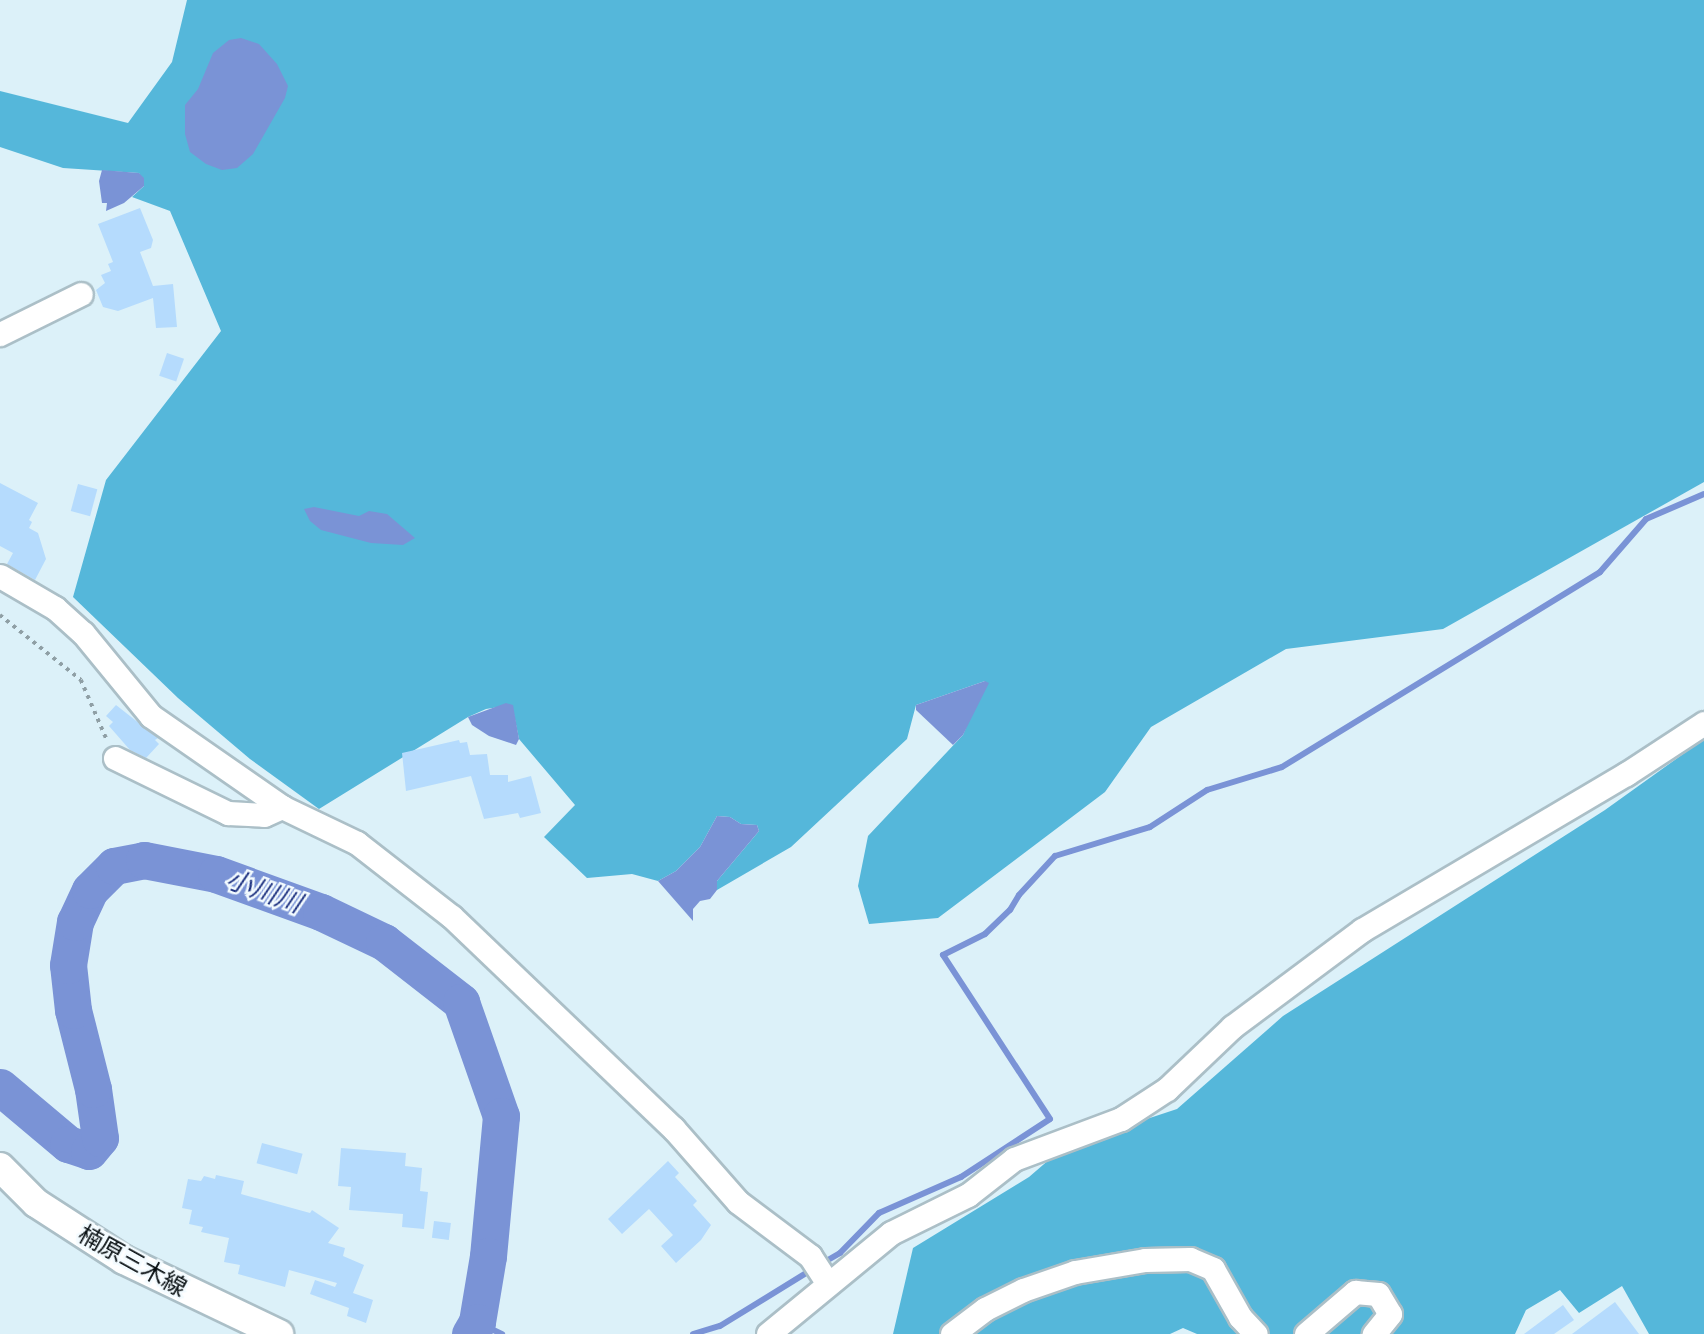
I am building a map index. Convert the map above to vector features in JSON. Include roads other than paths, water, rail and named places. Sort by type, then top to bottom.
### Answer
[{"type":"main road","name":"楠原三木線","points":[[0,1167],[36,1203],[124,1260],[279,1334]]},
{"type":"street","points":[[0,334],[81,294]]},
{"type":"street","points":[[0,576],[55,608],[83,633],[151,716],[282,807],[357,843],[452,917],[673,1128],[737,1202],[810,1256],[828,1284]]},
{"type":"street","points":[[768,1334],[891,1233],[968,1195],[1014,1159],[1121,1119],[1167,1089],[1232,1027],[1362,930],[1626,774],[1704,723]]},
{"type":"street","points":[[115,758],[228,813],[264,815],[282,807]]},
{"type":"street","points":[[951,1334],[985,1310],[1023,1290],[1074,1272],[1145,1260],[1191,1259],[1213,1269],[1240,1317],[1256,1334]]},
{"type":"street","points":[[1306,1334],[1355,1292],[1378,1294],[1390,1314],[1374,1334]]},
{"type":"waterway","points":[[821,1264],[840,1253],[879,1213],[961,1177],[1050,1119],[943,955],[985,934],[1010,910],[1019,895],[1055,856],[1150,827],[1207,790],[1282,767],[1600,572],[1646,519],[1704,494]]},
{"type":"waterway","name":"小川川","points":[[0,1087],[68,1144],[89,1151],[100,1138],[93,1089],[73,1010],[68,965],[75,922],[90,890],[114,866],[144,860],[216,874],[321,912],[384,942],[461,1002],[501,1116],[488,1256],[477,1322],[470,1334]]},
{"type":"waterway","points":[[693,1334],[720,1326],[811,1270]]},
{"type":"waterway","points":[[477,1322],[502,1334]]}]
